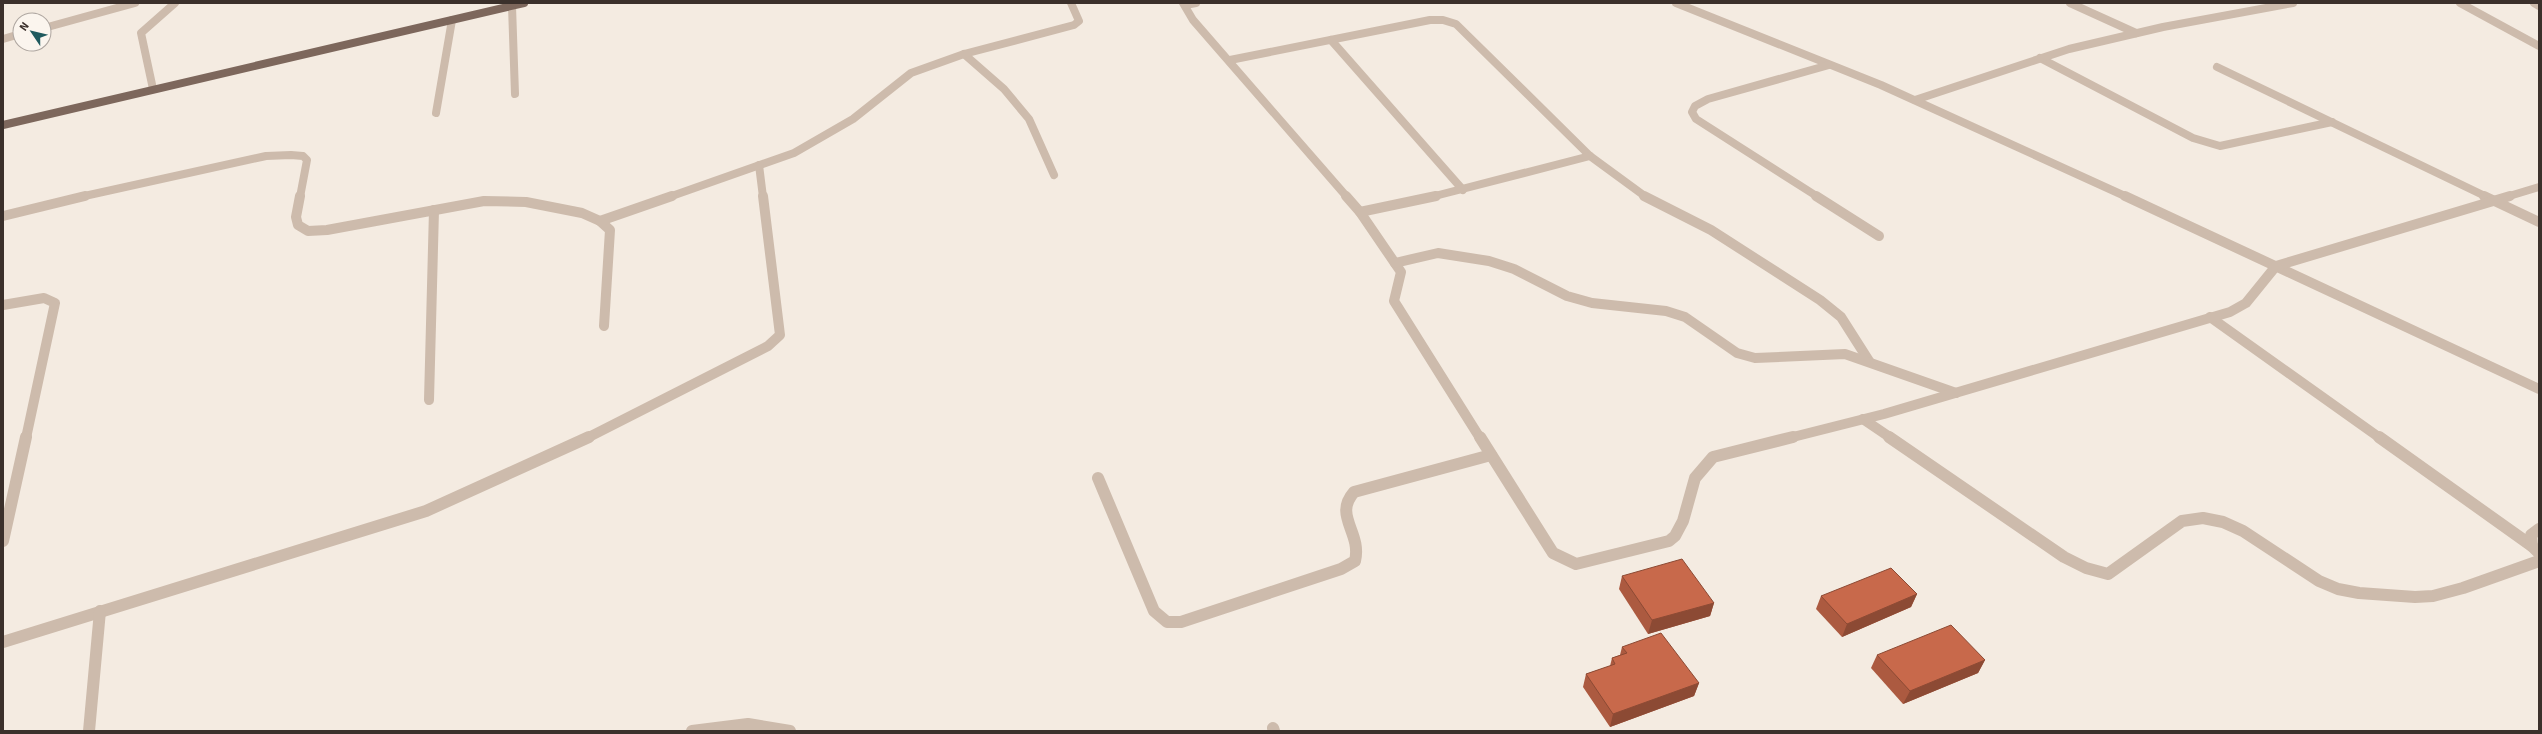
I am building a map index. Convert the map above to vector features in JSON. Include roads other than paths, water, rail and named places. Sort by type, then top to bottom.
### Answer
[{"type":"main road","points":[[3,125],[452,20],[497,6],[512,6],[524,3]]},
{"type":"street","points":[[52,26],[135,3]]},
{"type":"street","points":[[153,89],[141,33],[144,28],[175,3]]},
{"type":"street","points":[[600,221],[794,153],[823,138],[853,119],[911,73],[964,54],[1074,25],[1079,21],[1078,15],[1071,3]]},
{"type":"street","points":[[1196,3],[1184,4],[1193,20],[1230,60],[1360,212],[1395,263],[1401,272],[1402,281],[1393,296],[1394,301],[1553,553],[1576,564],[1669,541],[1676,537],[1681,525],[1694,479],[1700,469],[1713,457],[1863,419],[1956,393],[2230,312],[2246,303],[2276,266],[2539,187]]},
{"type":"street","points":[[1676,3],[1915,100],[2029,151],[2539,389]]},
{"type":"street","points":[[2070,3],[2136,34]]},
{"type":"street","points":[[1915,100],[2069,49],[2136,34],[2293,3]]},
{"type":"street","points":[[2460,3],[2539,46]]},
{"type":"street","points":[[2534,3],[2539,6]]},
{"type":"street","points":[[512,6],[515,94]]},
{"type":"street","points":[[436,113],[452,20]]},
{"type":"street","points":[[1230,60],[1430,20],[1443,20],[1456,24],[1590,156],[1641,194],[1711,230],[1820,300],[1841,317],[1869,361]]},
{"type":"street","points":[[1330,40],[1463,190]]},
{"type":"street","points":[[964,54],[1004,89],[1029,119],[1054,175]]},
{"type":"street","points":[[2040,58],[2193,138],[2206,143],[2220,146],[2332,122]]},
{"type":"street","points":[[1829,64],[1708,99],[1695,106],[1692,112],[1696,119],[1879,236]]},
{"type":"street","points":[[2217,67],[2539,222]]},
{"type":"street","points":[[3,216],[83,195],[249,160],[294,154],[303,156],[307,160],[296,217],[298,225],[308,231],[327,230],[484,201],[526,202],[582,213],[600,221],[610,230],[604,326]]},
{"type":"street","points":[[1360,212],[1463,190],[1590,156]]},
{"type":"street","points":[[3,642],[426,511],[613,426],[768,346],[780,335],[781,330],[759,165]]},
{"type":"street","points":[[429,400],[434,210]]},
{"type":"street","points":[[1395,263],[1438,252],[1454,253],[1514,269],[1568,296],[1592,303],[1666,311],[1685,317],[1737,353],[1755,358],[1845,354],[1869,361],[1956,393]]},
{"type":"street","points":[[3,305],[44,298],[55,303],[55,310],[3,541]]},
{"type":"street","points":[[2210,318],[2535,549]]},
{"type":"street","points":[[1863,419],[2064,557],[2100,573],[2108,574],[2182,521],[2195,517],[2216,519],[2233,526],[2321,583],[2338,590],[2360,594],[2420,597],[2438,594],[2539,561]]},
{"type":"street","points":[[1098,478],[1154,610],[1168,622],[1181,622],[1341,569],[1355,561],[1358,549],[1345,509],[1346,501],[1354,492],[1491,455]]},
{"type":"street","points":[[2535,549],[2531,535],[2539,528]]},
{"type":"street","points":[[89,731],[100,611]]},
{"type":"street","points":[[692,731],[748,724],[790,731]]}]
